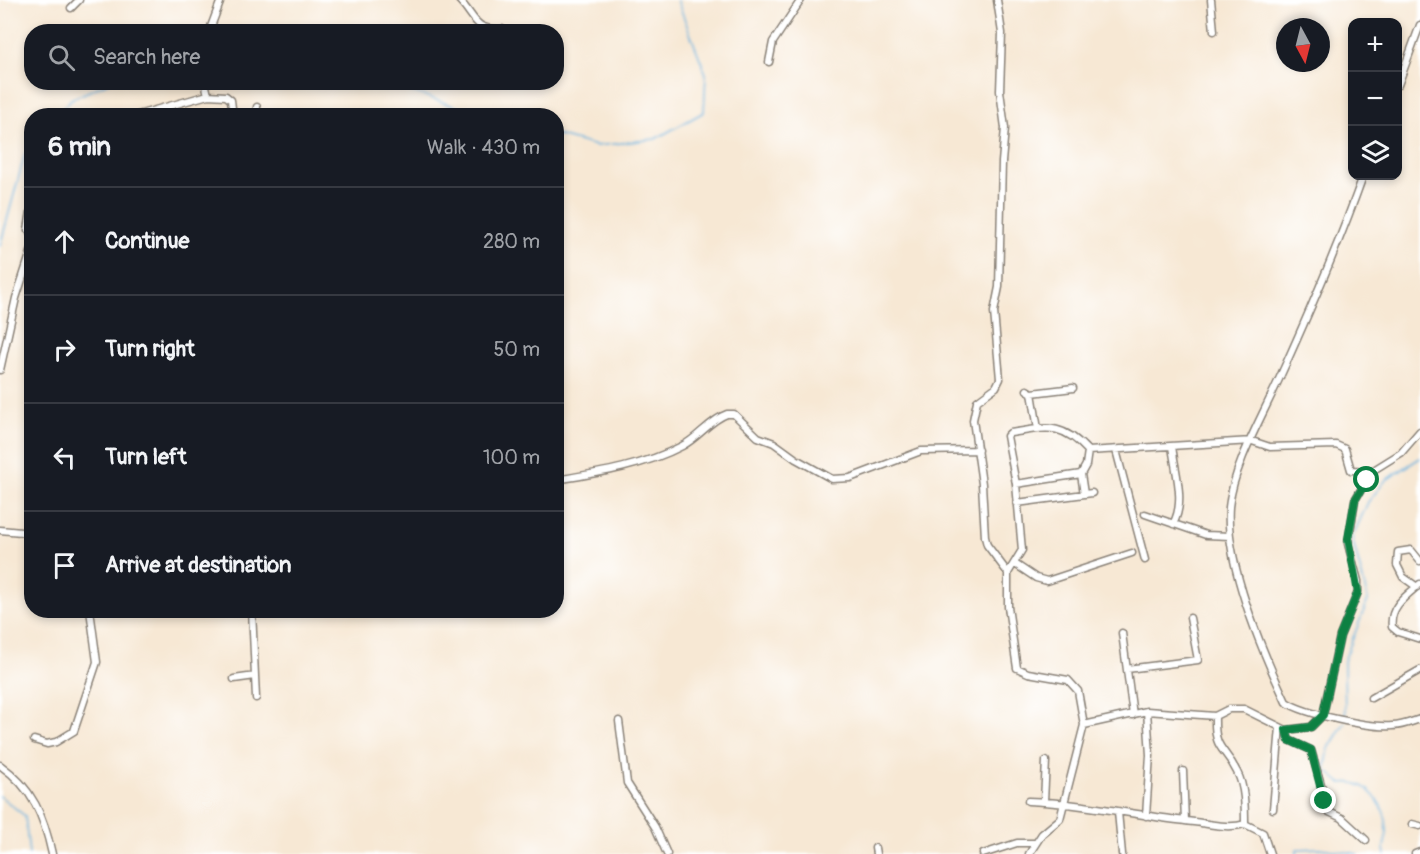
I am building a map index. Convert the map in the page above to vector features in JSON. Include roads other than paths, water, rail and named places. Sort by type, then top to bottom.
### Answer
[{"type":"street","points":[[72,8],[79,0]]},
{"type":"street","points":[[211,24],[221,0]]},
{"type":"street","points":[[459,0],[476,24]]},
{"type":"street","points":[[769,62],[773,42],[801,0]]},
{"type":"street","points":[[997,0],[1002,33],[1000,91],[1005,128],[999,287],[994,312],[1000,379],[975,406],[973,420],[987,545],[1008,573],[1008,607],[1017,668],[1028,673],[1068,680],[1078,692],[1084,725],[1060,819],[1035,843],[1029,854]]},
{"type":"street","points":[[1211,0],[1214,31]]},
{"type":"street","points":[[1402,74],[1420,25]]},
{"type":"street","points":[[207,90],[208,95]]},
{"type":"street","points":[[162,108],[208,95],[226,96],[231,100],[232,108]]},
{"type":"street","points":[[1361,180],[1327,270],[1232,492],[1230,536],[1243,590],[1286,702],[1294,708],[1353,721],[1393,726],[1420,719]]},
{"type":"street","points":[[0,370],[16,298],[24,274]]},
{"type":"street","points":[[1038,429],[1029,392],[1073,388]]},
{"type":"street","points":[[564,479],[609,471],[666,453],[692,441],[727,414],[734,414],[748,430],[774,443],[795,459],[832,479],[850,478],[921,451],[978,450]]},
{"type":"street","points":[[1008,573],[1022,550],[1016,484],[1007,436],[1010,433],[1053,427],[1064,430],[1088,451],[1252,441],[1270,447],[1342,445],[1351,470],[1372,471]]},
{"type":"street","points":[[1084,725],[1147,711],[1215,716],[1229,709],[1244,710],[1283,729],[1311,727],[1323,715],[1340,636],[1358,592],[1358,581],[1348,544],[1351,521],[1360,489],[1372,471],[1411,444],[1420,431]]},
{"type":"street","points":[[1172,446],[1179,504],[1173,524]]},
{"type":"street","points":[[1116,450],[1144,560]]},
{"type":"street","points":[[1084,494],[1081,474],[1086,465],[1088,451]]},
{"type":"street","points":[[1016,484],[1081,474]]},
{"type":"street","points":[[1017,503],[1092,492]]},
{"type":"street","points":[[1146,514],[1206,536],[1230,536]]},
{"type":"street","points":[[0,530],[24,533]]},
{"type":"street","points":[[1420,561],[1411,550],[1398,552],[1403,577],[1419,585],[1394,608],[1391,617],[1392,627],[1398,632],[1420,639]]},
{"type":"street","points":[[1015,564],[1036,578],[1047,581],[1132,553]]},
{"type":"street","points":[[34,740],[47,744],[56,742],[74,731],[97,662],[91,618]]},
{"type":"street","points":[[252,618],[256,698]]},
{"type":"street","points":[[1127,669],[1198,660],[1190,618]]},
{"type":"street","points":[[1122,633],[1133,715]]},
{"type":"street","points":[[1371,698],[1420,669]]},
{"type":"street","points":[[234,679],[255,676]]},
{"type":"street","points":[[1146,816],[1150,755],[1147,711]]},
{"type":"street","points":[[1215,716],[1216,741],[1240,780],[1245,824]]},
{"type":"street","points":[[619,721],[627,783],[659,835],[667,854]]},
{"type":"street","points":[[1273,809],[1283,729]]},
{"type":"street","points":[[1283,729],[1289,740],[1311,750],[1329,812],[1342,818],[1366,840]]},
{"type":"street","points":[[1044,801],[1046,761]]},
{"type":"street","points":[[0,765],[32,795],[40,809],[52,854]]},
{"type":"street","points":[[1183,771],[1185,821]]},
{"type":"street","points":[[1028,801],[1064,803],[1230,826],[1245,824],[1263,833],[1270,854]]},
{"type":"street","points":[[1118,812],[1122,854]]},
{"type":"street","points":[[1412,824],[1420,826]]},
{"type":"street","points":[[983,854],[1017,843],[1035,843]]},
{"type":"street","points":[[1415,854],[1420,852]]},
{"type":"waterway","points":[[564,137],[596,146],[655,139],[704,112],[706,74],[677,0]]},
{"type":"waterway","points":[[64,108],[71,99],[92,90]]},
{"type":"waterway","points":[[408,90],[459,108]]},
{"type":"waterway","points":[[0,246],[24,158]]},
{"type":"waterway","points":[[1345,717],[1344,661],[1368,600],[1352,538],[1368,502],[1386,480],[1420,458]]},
{"type":"waterway","points":[[1345,722],[1329,748],[1325,770],[1341,783],[1360,785],[1380,804],[1387,831],[1385,854]]},
{"type":"waterway","points":[[0,796],[25,816],[29,854]]},
{"type":"waterway","points":[[1297,854],[1297,849],[1320,848],[1358,854]]}]
